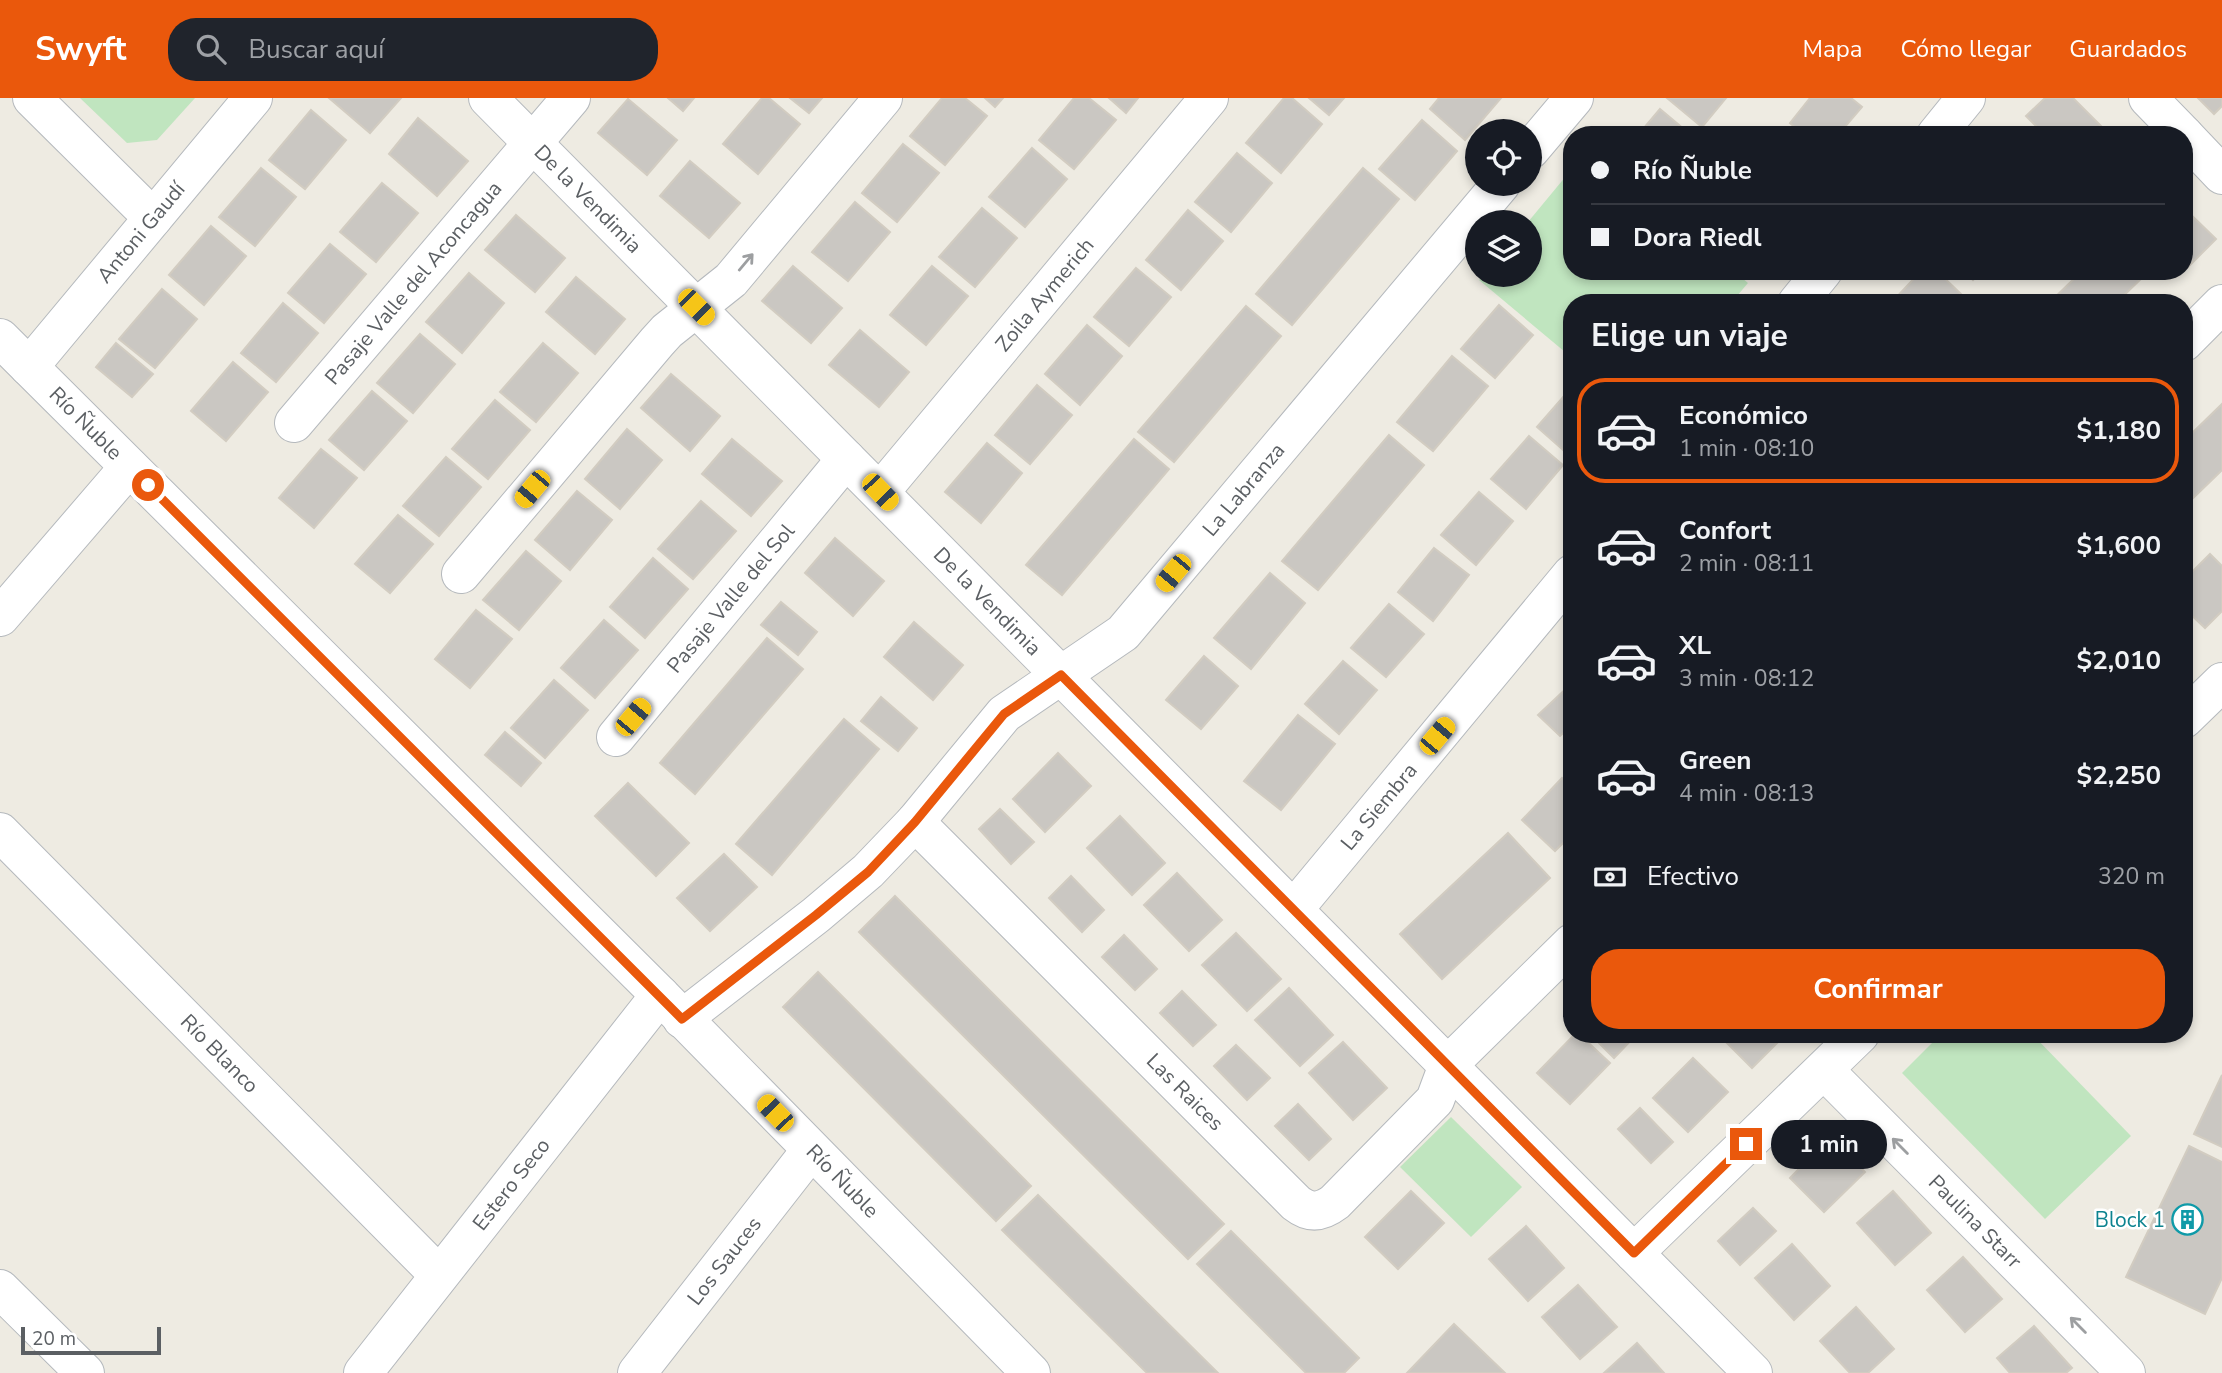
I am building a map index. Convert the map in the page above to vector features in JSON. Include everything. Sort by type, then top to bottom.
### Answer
[{"type":"street","points":[[32,98],[152,218]]},
{"type":"street","name":"Antoni Gaudí","points":[[29,366],[253,98]]},
{"type":"street","name":"De la Vendimia","points":[[488,98],[1753,1373]]},
{"type":"street","name":"Pasaje Valle del Aconcagua","points":[[294,423],[571,98]]},
{"type":"street","points":[[461,574],[657,342],[731,279],[883,98]]},
{"type":"street","name":"Zoila Aymerich","points":[[880,492],[1209,98]]},
{"type":"street","points":[[1542,136],[1574,98]]},
{"type":"street","points":[[1943,126],[1966,98]]},
{"type":"street","points":[[2148,98],[2175,126]]},
{"type":"street","points":[[2193,144],[2222,175]]},
{"type":"street","name":"La Labranza","points":[[671,1007],[816,915],[868,872],[915,822],[1004,714],[1123,633],[1491,196]]},
{"type":"street","points":[[1804,294],[1816,280]]},
{"type":"street","points":[[2193,332],[2222,304]]},
{"type":"street","name":"Río Ñuble","points":[[0,338],[671,1007],[1031,1373]]},
{"type":"street","name":"Pasaje Valle del Sol","points":[[616,737],[846,459]]},
{"type":"street","points":[[0,617],[129,467]]},
{"type":"street","name":"La Siembra","points":[[1294,909],[1563,585]]},
{"type":"street","points":[[2193,710],[2222,682]]},
{"type":"street","name":"Las Raices","points":[[915,822],[1303,1209],[1325,1209],[1335,1202],[1435,1100],[1448,1065]]},
{"type":"street","name":"Río Blanco","points":[[0,832],[439,1275]]},
{"type":"street","points":[[1448,1065],[1563,952]]},
{"type":"street","name":"Estero Seco","points":[[363,1373],[439,1275],[671,1007]]},
{"type":"street","points":[[1634,1253],[1851,1043]]},
{"type":"street","name":"Paulina Starr","points":[[1824,1070],[2126,1373]]},
{"type":"street","name":"Los Sauces","points":[[637,1373],[811,1150]]},
{"type":"street","points":[[0,1289],[85,1373]]},
{"type":"green space","points":[[80,98],[195,98],[157,140],[127,143]]},
{"type":"green space","points":[[1563,180],[1563,280],[1744,280],[1748,283],[1739,294],[1563,294],[1563,350],[1487,287],[1542,287],[1542,210],[1538,210]]},
{"type":"green space","points":[[1932,1043],[2041,1043],[2131,1136],[2045,1219],[1902,1073]]},
{"type":"green space","points":[[1451,1117],[1522,1187],[1471,1237],[1400,1167]]},
{"type":"building","points":[[329,98],[401,98],[370,133]]},
{"type":"building","points":[[668,98],[694,98],[683,111]]},
{"type":"building","points":[[762,98],[769,98],[800,124],[758,174],[723,144]]},
{"type":"building","points":[[790,98],[822,98],[809,113]]},
{"type":"building","points":[[942,98],[965,98],[987,116],[945,165],[910,136]]},
{"type":"building","points":[[985,98],[1003,98],[995,107]]},
{"type":"building","points":[[1074,98],[1089,98],[1116,120],[1074,169],[1039,140]]},
{"type":"building","points":[[1109,98],[1138,98],[1126,113]]},
{"type":"building","points":[[1284,98],[1292,98],[1322,124],[1281,173],[1246,143]]},
{"type":"building","points":[[1309,98],[1344,98],[1329,115]]},
{"type":"building","points":[[1439,98],[1501,98],[1483,119],[1465,119],[1465,140],[1430,109]]},
{"type":"building","points":[[1667,98],[1726,98],[1701,126]]},
{"type":"building","points":[[1810,98],[1851,98],[1862,107],[1846,126],[1794,126],[1790,123]]},
{"type":"building","points":[[2045,98],[2073,98],[2101,126],[2036,126],[2026,116]]},
{"type":"building","points":[[2198,98],[2222,98],[2222,106],[2214,114]]},
{"type":"building","points":[[628,99],[677,140],[647,175],[598,133]]},
{"type":"building","points":[[1660,109],[1680,126],[1646,126]]},
{"type":"building","points":[[311,110],[346,140],[305,189],[269,160]]},
{"type":"building","points":[[418,118],[468,161],[437,196],[389,154]]},
{"type":"building","points":[[1422,120],[1457,151],[1415,200],[1379,169]]},
{"type":"building","points":[[903,144],[939,173],[897,222],[862,193]]},
{"type":"building","points":[[1032,148],[1067,179],[1025,227],[989,197]]},
{"type":"building","points":[[1237,153],[1272,183],[1231,232],[1195,202]]},
{"type":"building","points":[[690,161],[740,203],[709,238],[660,196]]},
{"type":"building","points":[[261,168],[296,197],[255,246],[219,217]]},
{"type":"building","points":[[1363,168],[1399,199],[1292,325],[1256,294]]},
{"type":"building","points":[[382,183],[418,213],[376,262],[340,232]]},
{"type":"building","points":[[855,202],[890,232],[848,281],[812,252]]},
{"type":"building","points":[[982,208],[1017,238],[975,287],[939,257]]},
{"type":"building","points":[[1188,210],[1223,241],[1181,290],[1146,260]]},
{"type":"building","points":[[516,215],[565,258],[535,292],[485,250]]},
{"type":"building","points":[[2193,217],[2216,239],[2193,262]]},
{"type":"building","points":[[211,226],[246,256],[204,305],[169,275]]},
{"type":"building","points":[[330,244],[366,274],[324,323],[288,293]]},
{"type":"building","points":[[793,266],[842,308],[811,343],[762,301]]},
{"type":"building","points":[[932,266],[968,296],[926,345],[890,315]]},
{"type":"building","points":[[1136,268],[1171,297],[1129,346],[1094,317]]},
{"type":"building","points":[[469,273],[504,303],[462,353],[426,322]]},
{"type":"building","points":[[576,277],[625,319],[595,354],[546,312]]},
{"type":"building","points":[[1913,280],[1946,280],[1961,294],[1899,294]]},
{"type":"building","points":[[2073,280],[2140,280],[2125,294],[2058,294]]},
{"type":"building","points":[[162,289],[197,319],[155,368],[119,339]]},
{"type":"building","points":[[283,303],[318,333],[276,382],[241,353]]},
{"type":"building","points":[[1499,305],[1533,335],[1495,378],[1461,349]]},
{"type":"building","points":[[1246,306],[1281,336],[1174,462],[1138,432]]},
{"type":"building","points":[[1087,325],[1122,356],[1080,405],[1045,374]]},
{"type":"building","points":[[860,330],[909,372],[879,407],[829,365]]},
{"type":"building","points":[[420,334],[455,364],[413,413],[377,383]]},
{"type":"building","points":[[116,343],[153,374],[132,397],[96,367]]},
{"type":"building","points":[[543,343],[578,373],[536,422],[500,392]]},
{"type":"building","points":[[1452,356],[1488,386],[1433,451],[1397,422]]},
{"type":"building","points":[[233,362],[268,392],[226,441],[191,411]]},
{"type":"building","points":[[671,374],[720,416],[690,451],[641,408]]},
{"type":"building","points":[[1037,385],[1072,415],[1030,464],[995,435]]},
{"type":"building","points":[[372,391],[407,421],[364,470],[329,440]]},
{"type":"building","points":[[1563,397],[1563,450],[1537,427]]},
{"type":"building","points":[[495,400],[530,430],[488,479],[452,449]]},
{"type":"building","points":[[2222,404],[2222,470],[2193,498],[2193,432]]},
{"type":"building","points":[[627,429],[662,460],[620,509],[585,479]]},
{"type":"building","points":[[1389,435],[1424,465],[1318,590],[1282,561]]},
{"type":"building","points":[[1529,436],[1563,465],[1526,509],[1491,479]]},
{"type":"building","points":[[732,439],[782,481],[751,516],[702,474]]},
{"type":"building","points":[[1134,439],[1169,469],[1062,595],[1026,565]]},
{"type":"building","points":[[987,443],[1022,473],[981,523],[945,492]]},
{"type":"building","points":[[321,449],[357,478],[314,528],[279,498]]},
{"type":"building","points":[[446,457],[481,487],[439,536],[403,506]]},
{"type":"building","points":[[577,491],[612,520],[570,570],[535,540]]},
{"type":"building","points":[[1479,492],[1513,521],[1476,565],[1441,535]]},
{"type":"building","points":[[701,501],[736,531],[693,579],[658,549]]},
{"type":"building","points":[[398,515],[433,544],[390,593],[355,564]]},
{"type":"building","points":[[835,538],[884,581],[853,616],[805,573]]},
{"type":"building","points":[[1434,548],[1469,575],[1433,621],[1398,592]]},
{"type":"building","points":[[526,551],[561,581],[519,630],[483,600]]},
{"type":"building","points":[[2210,554],[2222,566],[2222,611],[2205,628],[2193,617],[2193,571]]},
{"type":"building","points":[[653,558],[688,589],[645,638],[610,607]]},
{"type":"building","points":[[1270,573],[1305,603],[1251,669],[1214,638]]},
{"type":"building","points":[[781,602],[817,632],[798,655],[761,625]]},
{"type":"building","points":[[1389,604],[1424,634],[1386,677],[1351,648]]},
{"type":"building","points":[[476,610],[512,639],[470,688],[435,659]]},
{"type":"building","points":[[604,620],[638,650],[595,698],[561,668]]},
{"type":"building","points":[[914,622],[963,665],[933,700],[884,657]]},
{"type":"building","points":[[767,638],[803,669],[695,794],[660,763]]},
{"type":"building","points":[[1204,656],[1238,686],[1201,729],[1166,700]]},
{"type":"building","points":[[1343,661],[1377,690],[1339,734],[1305,704]]},
{"type":"building","points":[[554,680],[588,710],[545,758],[511,728]]},
{"type":"building","points":[[1563,691],[1563,733],[1560,736],[1538,715]]},
{"type":"building","points":[[881,697],[917,728],[898,751],[861,721]]},
{"type":"building","points":[[1298,715],[1335,744],[1281,810],[1244,781]]},
{"type":"building","points":[[844,719],[879,749],[772,875],[736,844]]},
{"type":"building","points":[[505,732],[541,763],[521,786],[485,755]]},
{"type":"building","points":[[1058,753],[1091,786],[1045,832],[1013,799]]},
{"type":"building","points":[[1562,778],[1563,843],[1555,851],[1522,820]]},
{"type":"building","points":[[628,783],[689,843],[656,876],[595,816]]},
{"type":"building","points":[[1000,809],[1034,842],[1011,864],[979,829]]},
{"type":"building","points":[[1120,816],[1165,863],[1132,895],[1087,848]]},
{"type":"building","points":[[1508,833],[1550,878],[1442,979],[1400,934]]},
{"type":"building","points":[[724,854],[757,887],[710,931],[677,898]]},
{"type":"building","points":[[1177,873],[1222,920],[1189,951],[1144,905]]},
{"type":"building","points":[[1071,876],[1104,910],[1082,932],[1049,898]]},
{"type":"building","points":[[895,896],[1224,1224],[1188,1259],[859,932]]},
{"type":"building","points":[[1236,933],[1281,979],[1247,1011],[1202,965]]},
{"type":"building","points":[[1124,935],[1157,969],[1135,990],[1102,957]]},
{"type":"building","points":[[818,972],[1031,1186],[996,1221],[783,1007]]},
{"type":"building","points":[[1289,988],[1333,1035],[1300,1066],[1255,1020]]},
{"type":"building","points":[[1182,991],[1216,1025],[1193,1046],[1160,1013]]},
{"type":"building","points":[[1343,1042],[1387,1088],[1353,1120],[1309,1073]]},
{"type":"building","points":[[1566,1043],[1589,1043],[1610,1063],[1570,1104],[1537,1073]]},
{"type":"building","points":[[1599,1043],[1628,1043],[1614,1058]]},
{"type":"building","points":[[1727,1043],[1777,1043],[1752,1068]]},
{"type":"building","points":[[1236,1045],[1270,1078],[1247,1100],[1214,1066]]},
{"type":"building","points":[[1693,1058],[1728,1092],[1688,1132],[1653,1098]]},
{"type":"building","points":[[2222,1075],[2222,1147],[2194,1134]]},
{"type":"building","points":[[1298,1104],[1331,1139],[1309,1160],[1275,1126]]},
{"type":"building","points":[[1640,1108],[1673,1142],[1651,1163],[1618,1129]]},
{"type":"building","points":[[1829,1138],[1865,1172],[1824,1212],[1790,1178]]},
{"type":"building","name":"Block 1","points":[[2189,1146],[2222,1162],[2222,1278],[2205,1314],[2126,1277]]},
{"type":"building","points":[[1411,1191],[1444,1223],[1398,1269],[1365,1237]]},
{"type":"building","points":[[1893,1191],[1931,1233],[1895,1265],[1857,1223]]},
{"type":"building","points":[[1038,1195],[1218,1373],[1147,1373],[1002,1230]]},
{"type":"building","points":[[1753,1208],[1776,1231],[1740,1265],[1718,1241]]},
{"type":"building","points":[[1526,1226],[1564,1268],[1528,1301],[1489,1259]]},
{"type":"building","points":[[1231,1231],[1359,1358],[1344,1373],[1306,1373],[1197,1264]]},
{"type":"building","points":[[1792,1244],[1830,1286],[1794,1320],[1755,1278]]},
{"type":"building","points":[[1963,1257],[2002,1299],[1965,1332],[1927,1290]]},
{"type":"building","points":[[1578,1285],[1617,1327],[1580,1359],[1542,1317]]},
{"type":"building","points":[[1856,1307],[1894,1349],[1868,1373],[1850,1373],[1820,1341]]},
{"type":"building","points":[[1454,1324],[1505,1373],[1407,1373]]},
{"type":"building","points":[[2034,1326],[2072,1368],[2066,1373],[2010,1373],[1997,1358]]},
{"type":"building","points":[[1637,1343],[1664,1373],[1604,1373]]},
{"type":"place","name":"Block 1","points":[[2188,1220]]},
{"type":"route","points":[[148,485],[682,1019],[868,872],[915,822],[1004,714],[1061,675],[1634,1253],[1746,1144]]}]
